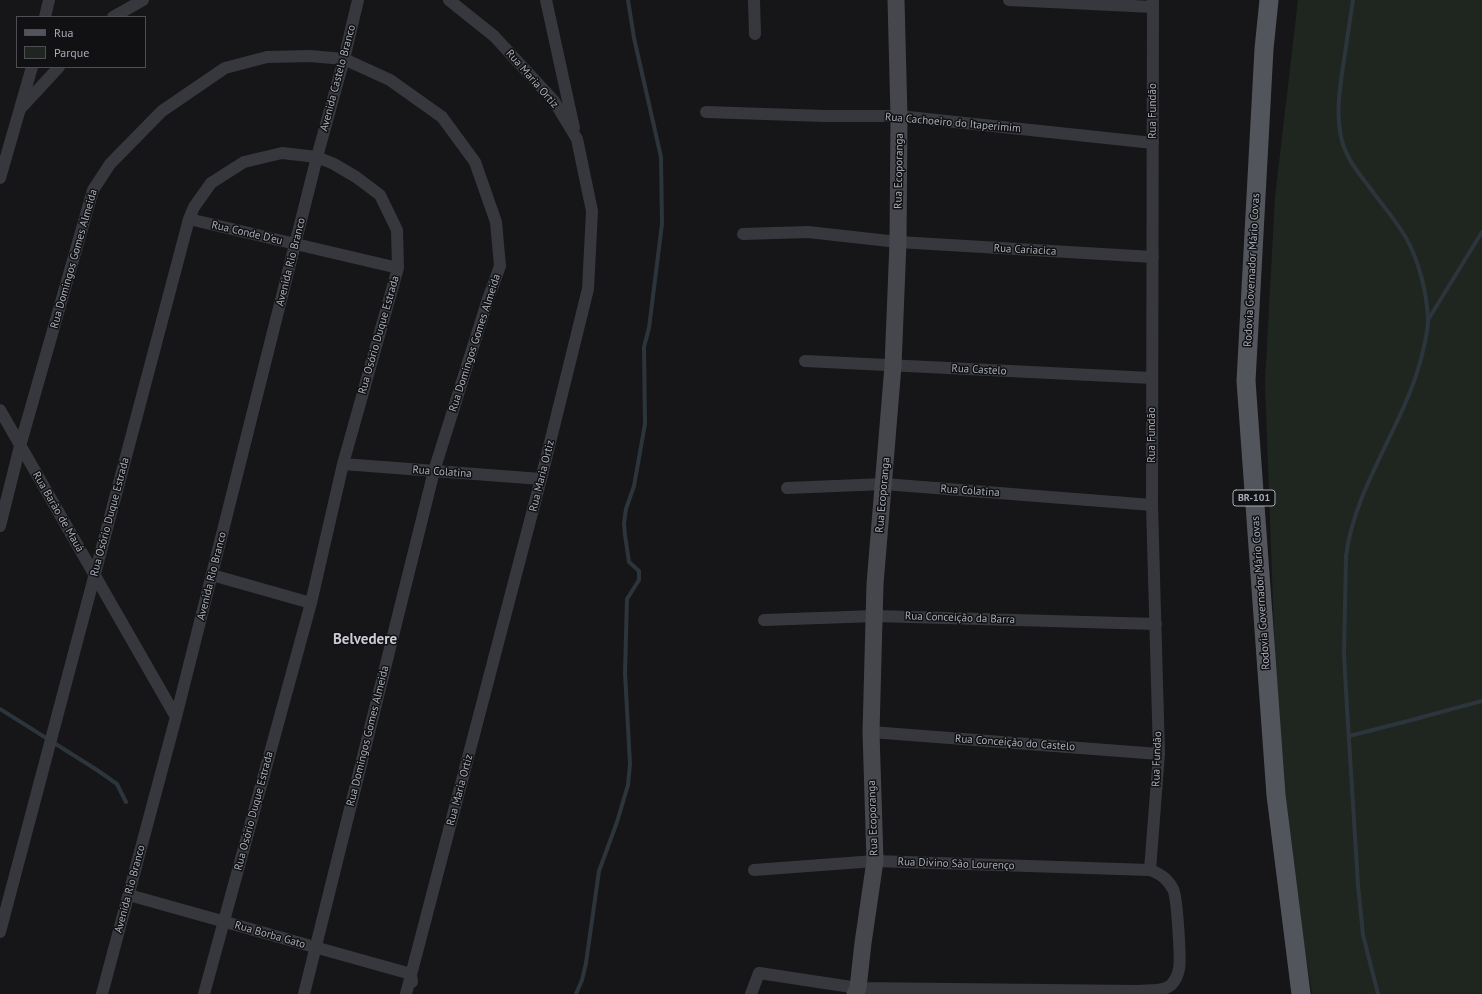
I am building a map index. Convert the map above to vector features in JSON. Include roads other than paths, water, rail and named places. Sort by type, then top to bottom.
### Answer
[{"type":"main road","name":"Rodovia Governador Mário Covas","points":[[1269,0],[1264,57],[1246,381],[1276,795],[1301,994]]},
{"type":"street","points":[[45,16],[49,0]]},
{"type":"street","points":[[115,16],[143,0]]},
{"type":"street","name":"Avenida Castelo Branco","points":[[317,156],[344,59],[358,0]]},
{"type":"street","name":"Rua Maria Ortiz","points":[[406,994],[542,479],[588,289],[592,211],[577,139],[554,101],[494,36],[448,0]]},
{"type":"street","points":[[546,0],[577,139]]},
{"type":"street","points":[[754,0],[755,34]]},
{"type":"street","name":"Rua Ecoporanga","points":[[857,991],[875,861],[871,732],[875,584],[893,366],[898,242],[899,116],[896,0]]},
{"type":"street","points":[[1009,0],[1153,4]]},
{"type":"street","name":"Rua Fundão","points":[[1153,4],[1152,505],[1159,754],[1153,871]]},
{"type":"street","name":"Rua Domingos Gomes Almeida","points":[[0,526],[20,446],[93,190],[110,164],[162,111],[225,68],[267,57],[310,56],[344,59],[390,80],[442,117],[475,162],[496,222],[500,266],[488,298],[434,471],[304,994]]},
{"type":"street","points":[[0,178],[32,68]]},
{"type":"street","points":[[21,108],[58,68]]},
{"type":"street","name":"Rua Cachoeiro do Itaperimim","points":[[706,112],[824,116],[899,116],[1153,143]]},
{"type":"street","name":"Rua Osório Duque Estrada","points":[[0,932],[189,219],[194,207],[211,183],[244,162],[282,153],[317,156],[356,177],[380,195],[397,230],[398,268],[343,464],[311,603],[204,994]]},
{"type":"street","name":"Avenida Rio Branco","points":[[102,994],[176,717],[317,156]]},
{"type":"street","name":"Rua Conde D'eu","points":[[189,219],[398,268]]},
{"type":"street","name":"Rua Cariacica","points":[[743,234],[808,232],[898,242],[1153,257]]},
{"type":"street","name":"Rua Castelo","points":[[805,361],[1152,378]]},
{"type":"street","name":"Rua Barão de Mauá","points":[[0,410],[176,717]]},
{"type":"street","name":"Rua Colatina","points":[[343,464],[542,479]]},
{"type":"street","name":"Rua Colatina","points":[[787,488],[884,484],[1152,505]]},
{"type":"street","points":[[212,575],[311,603]]},
{"type":"street","name":"Rua Conceição da Barra","points":[[764,620],[874,616],[1156,624]]},
{"type":"street","name":"Rua Conceição do Castelo","points":[[871,732],[1159,754]]},
{"type":"street","name":"Rua Divino São Lourenço","points":[[754,870],[875,861],[1153,871]]},
{"type":"street","points":[[751,994],[759,973],[857,991],[1138,991],[1165,989],[1175,980],[1179,969],[1180,956],[1174,891],[1164,877],[1153,871]]},
{"type":"street","name":"Rua Borba Gato","points":[[129,894],[411,974]]},
{"type":"street","points":[[411,974],[414,994]]},
{"type":"waterway","points":[[576,994],[582,980],[586,963],[599,871],[617,822],[628,785],[630,764],[625,673],[627,599],[639,580],[639,571],[629,562],[624,523],[626,509],[634,486],[645,424],[644,347],[649,328],[662,224],[661,157],[634,38],[628,0]]},
{"type":"waterway","points":[[1353,0],[1339,100],[1339,121],[1342,141],[1347,155],[1355,168],[1398,225],[1410,245],[1424,288],[1428,320],[1425,344],[1413,384],[1359,505],[1351,530],[1346,556],[1344,654],[1358,885],[1363,935],[1378,994]]},
{"type":"waterway","points":[[1428,320],[1482,232]]},
{"type":"waterway","points":[[1349,736],[1482,701]]},
{"type":"waterway","points":[[0,709],[117,784],[126,802]]},
{"type":"district","name":"Belvedere","points":[[365,640]]}]
